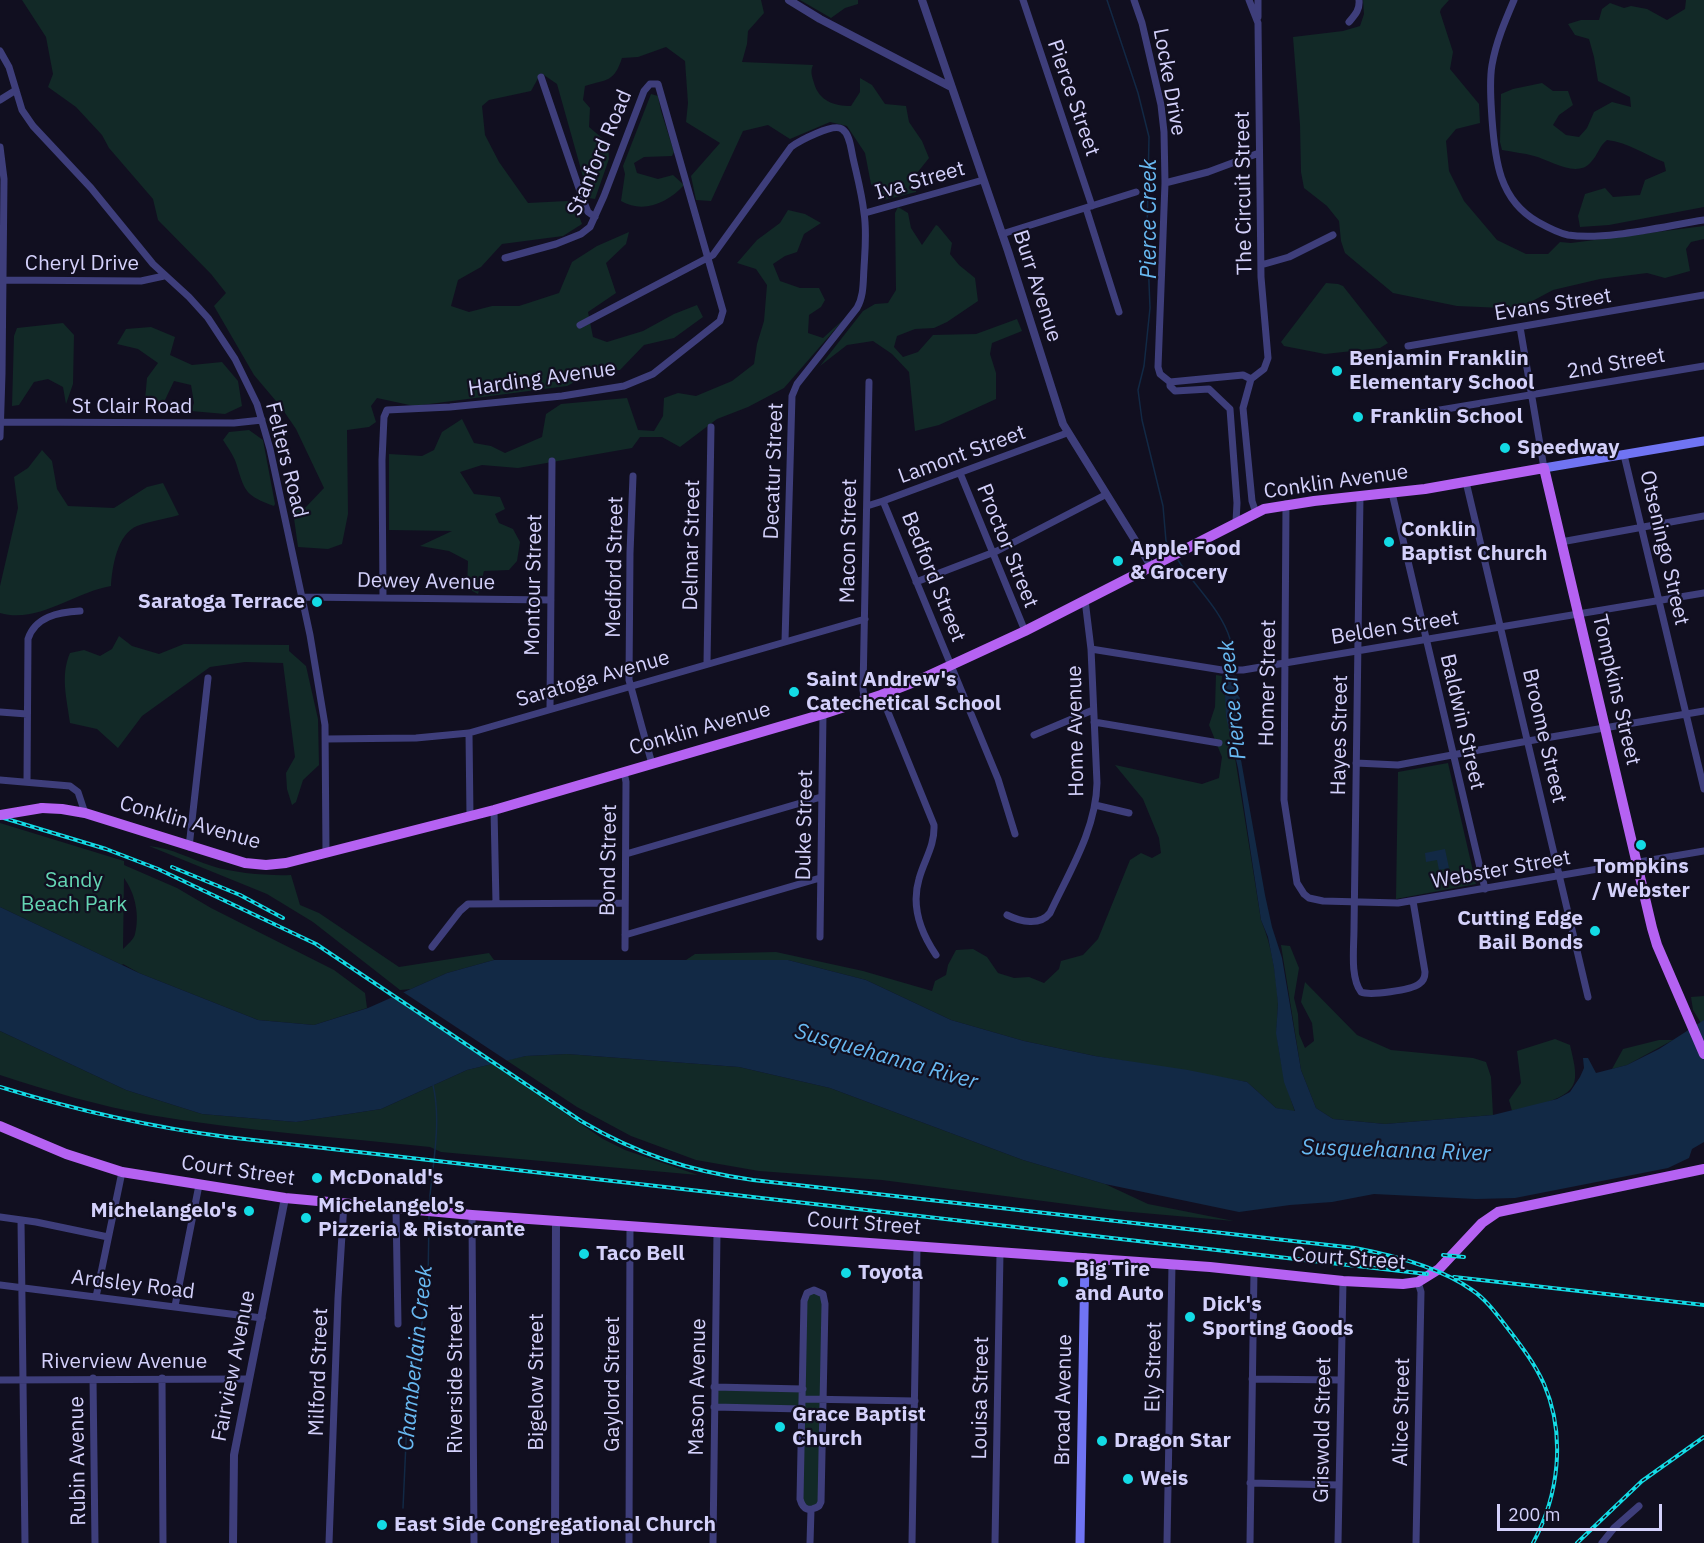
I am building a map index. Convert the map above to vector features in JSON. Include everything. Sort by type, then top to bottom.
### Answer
[{"type":"main road","name":"Conklin Avenue","points":[[0,815],[42,808],[62,808],[86,813],[224,858],[258,865],[286,862],[470,817],[882,695],[1025,631],[1236,522],[1286,504],[1392,493],[1466,482],[1704,441]]},
{"type":"main road","name":"Tompkins Street","points":[[1544,468],[1657,945],[1704,1054]]},
{"type":"main road","name":"Court Street","points":[[0,1126],[66,1154],[122,1172],[285,1198],[472,1215],[1172,1264],[1343,1281],[1403,1284],[1418,1282],[1439,1269],[1482,1223],[1498,1212],[1704,1169]]},
{"type":"main road","name":"Broad Avenue","points":[[1080,1543],[1085,1258]]},
{"type":"street","points":[[789,0],[827,23],[951,87]]},
{"type":"street","name":"Burr Avenue","points":[[922,0],[1002,234],[1052,395],[1067,433],[1151,566]]},
{"type":"street","name":"Pierce Street","points":[[1023,0],[1089,207],[1119,312]]},
{"type":"street","name":"Locke Drive","points":[[1134,0],[1142,23],[1161,105],[1164,132],[1166,183],[1158,367],[1160,374],[1170,382]]},
{"type":"street","name":"The Circuit Street","points":[[1249,0],[1258,23],[1261,265],[1268,358],[1264,369],[1251,379]]},
{"type":"street","points":[[1258,0],[1258,23]]},
{"type":"street","points":[[1349,22],[1360,6],[1359,0]]},
{"type":"street","points":[[1514,0],[1498,38],[1491,67],[1491,101],[1496,159],[1501,180],[1516,204],[1531,218],[1565,234],[1594,237],[1704,220]]},
{"type":"street","name":"Felters Road","points":[[0,51],[9,67],[22,110],[33,126],[91,188],[164,276],[189,297],[216,329],[245,379],[262,420],[310,635],[326,739],[326,853]]},
{"type":"street","points":[[541,76],[582,197],[588,212],[595,217]]},
{"type":"street","name":"Stanford Road","points":[[505,258],[556,244],[581,234],[590,227],[644,91],[650,84],[656,83]]},
{"type":"street","name":"Harding Avenue","points":[[383,598],[382,460],[384,417],[387,410],[450,407],[562,396],[617,387],[653,374],[715,326],[723,315],[660,87],[656,83]]},
{"type":"street","points":[[0,100],[16,90]]},
{"type":"street","name":"Decatur Street","points":[[580,325],[713,255],[791,147],[799,141],[832,128],[841,128],[847,134],[866,230],[861,301],[797,384],[792,396],[785,641]]},
{"type":"street","points":[[0,147],[3,170],[2,422],[0,437]]},
{"type":"street","points":[[1166,183],[1219,168],[1259,153]]},
{"type":"street","name":"Iva Street","points":[[864,213],[983,180]]},
{"type":"street","points":[[1002,234],[1136,192]]},
{"type":"street","points":[[1261,265],[1289,258],[1333,235]]},
{"type":"street","name":"Cheryl Drive","points":[[1,280],[141,281],[164,276]]},
{"type":"street","name":"Evans Street","points":[[1408,346],[1704,296]]},
{"type":"street","name":"Tompkins Street","points":[[1520,327],[1544,468]]},
{"type":"street","name":"2nd Street","points":[[1392,418],[1704,366]]},
{"type":"street","points":[[1209,389],[1175,391],[1170,386],[1170,382],[1244,375],[1251,379],[1243,408],[1252,501],[1256,513]]},
{"type":"street","points":[[1212,377],[1208,384],[1209,389],[1230,409],[1237,502],[1236,522]]},
{"type":"street","name":"Macon Street","points":[[865,700],[863,690],[868,382]]},
{"type":"street","points":[[1230,409],[1243,408]]},
{"type":"street","name":"St Clair Road","points":[[2,422],[234,423],[262,420]]},
{"type":"street","name":"Delmar Street","points":[[707,663],[711,427]]},
{"type":"street","name":"Lamont Street","points":[[867,506],[1067,433]]},
{"type":"street","name":"Otseningo Street","points":[[1624,454],[1704,789]]},
{"type":"street","name":"Montour Street","points":[[549,709],[552,461]]},
{"type":"street","name":"Proctor Street","points":[[960,473],[1025,631]]},
{"type":"street","name":"Medford Street","points":[[633,476],[630,554],[630,686],[652,764]]},
{"type":"street","name":"Broome Street","points":[[1466,482],[1588,997]]},
{"type":"street","name":"Baldwin Street","points":[[1392,493],[1485,889]]},
{"type":"street","points":[[916,582],[993,553],[1106,495]]},
{"type":"street","name":"Hayes Street","points":[[1360,496],[1354,902],[1355,977],[1357,986],[1365,994],[1416,986],[1424,978],[1425,972],[1413,901]]},
{"type":"street","name":"Bedford Street","points":[[883,501],[1001,786],[1015,834]]},
{"type":"street","name":"Homer Street","points":[[1286,504],[1284,800],[1297,883],[1304,894]]},
{"type":"street","points":[[1561,542],[1704,516]]},
{"type":"street","name":"Belden Street","points":[[1091,649],[1222,670],[1236,670],[1704,593]]},
{"type":"street","name":"Dewey Avenue","points":[[302,597],[550,600]]},
{"type":"street","name":"Home Avenue","points":[[1007,915],[1021,920],[1035,921],[1045,919],[1050,913],[1081,848],[1095,806],[1097,783],[1094,710],[1091,649],[1085,600]]},
{"type":"street","points":[[27,782],[27,647],[31,629],[44,618],[80,611]]},
{"type":"street","name":"Saratoga Avenue","points":[[326,739],[428,737],[469,733],[865,618]]},
{"type":"street","points":[[189,847],[208,678]]},
{"type":"street","points":[[882,695],[934,825],[933,845],[919,879],[916,908],[924,936],[936,955]]},
{"type":"street","points":[[1034,735],[1094,710]]},
{"type":"street","points":[[1356,763],[1394,766],[1704,711]]},
{"type":"street","points":[[0,712],[27,714]]},
{"type":"street","name":"Duke Street","points":[[820,937],[823,714]]},
{"type":"street","points":[[1094,722],[1219,743]]},
{"type":"street","points":[[469,733],[470,817]]},
{"type":"street","name":"Bond Street","points":[[624,772],[626,782],[625,948]]},
{"type":"street","points":[[0,780],[70,786],[78,792],[86,813]]},
{"type":"street","points":[[626,854],[821,797]]},
{"type":"street","points":[[1095,806],[1129,813]]},
{"type":"street","points":[[494,810],[496,903]]},
{"type":"street","name":"Webster Street","points":[[1304,894],[1309,898],[1323,901],[1384,904],[1413,901],[1704,851]]},
{"type":"street","points":[[625,935],[820,878]]},
{"type":"street","points":[[432,947],[468,904],[625,903]]},
{"type":"street","points":[[96,1297],[122,1172]]},
{"type":"street","points":[[175,1306],[199,1185]]},
{"type":"street","name":"Fairview Avenue","points":[[233,1543],[234,1455],[285,1198]]},
{"type":"street","name":"Milford Street","points":[[329,1543],[338,1298],[344,1203]]},
{"type":"street","points":[[396,1208],[398,1324]]},
{"type":"street","name":"Riverside Street","points":[[472,1215],[474,1543]]},
{"type":"street","points":[[0,1217],[108,1237]]},
{"type":"street","points":[[21,1220],[25,1543]]},
{"type":"street","name":"Bigelow Street","points":[[555,1543],[556,1221]]},
{"type":"street","name":"Gaylord Street","points":[[629,1543],[630,1226]]},
{"type":"street","name":"Mason Avenue","points":[[712,1543],[717,1233]]},
{"type":"street","points":[[912,1543],[917,1247]]},
{"type":"street","name":"Louisa Street","points":[[995,1543],[1000,1253]]},
{"type":"street","name":"Ely Street","points":[[1167,1543],[1172,1264]]},
{"type":"street","points":[[1250,1543],[1254,1271]]},
{"type":"street","name":"Griswold Street","points":[[1338,1543],[1343,1281]]},
{"type":"street","name":"Alice Street","points":[[1416,1543],[1421,1292],[1418,1282]]},
{"type":"street","name":"Ardsley Road","points":[[0,1285],[262,1318]]},
{"type":"street","points":[[818,1290],[824,1295],[825,1304],[821,1502],[819,1506],[811,1510],[802,1506],[800,1499],[803,1389],[804,1301],[807,1293],[818,1290]]},
{"type":"street","name":"Rubin Avenue","points":[[93,1378],[95,1543]]},
{"type":"street","points":[[162,1378],[163,1543]]},
{"type":"street","name":"Riverview Avenue","points":[[0,1380],[249,1378]]},
{"type":"street","points":[[1252,1379],[1340,1380]]},
{"type":"street","points":[[714,1388],[803,1389]]},
{"type":"street","points":[[802,1399],[915,1401]]},
{"type":"street","points":[[714,1407],[802,1409]]},
{"type":"street","points":[[1250,1483],[1339,1485]]},
{"type":"street","points":[[1602,1543],[1614,1528],[1639,1506]]},
{"type":"street","points":[[810,1543],[811,1510]]},
{"type":"green space","points":[[22,0],[761,0],[764,13],[748,31],[742,62],[813,65],[812,76],[816,89],[823,98],[845,106],[851,106],[860,92],[860,78],[872,85],[885,104],[906,106],[909,122],[922,141],[929,158],[917,173],[916,192],[884,200],[871,184],[865,153],[847,126],[830,122],[790,139],[768,125],[743,131],[711,201],[696,200],[691,176],[720,143],[686,122],[688,103],[685,61],[666,47],[638,57],[622,58],[613,76],[585,86],[583,100],[590,108],[589,127],[608,143],[609,159],[595,199],[589,198],[557,84],[541,73],[531,91],[489,100],[482,106],[485,135],[499,162],[528,203],[567,201],[575,205],[582,224],[563,236],[502,244],[481,267],[458,280],[451,306],[469,312],[492,306],[519,306],[559,293],[572,262],[597,246],[629,232],[626,244],[606,263],[616,293],[588,312],[593,337],[607,342],[643,331],[674,314],[697,305],[703,317],[674,338],[644,345],[620,370],[592,373],[567,386],[414,406],[377,398],[371,406],[376,422],[369,427],[347,430],[348,514],[342,544],[328,549],[298,547],[293,511],[306,507],[324,488],[296,429],[254,375],[214,306],[226,293],[211,274],[158,220],[153,199],[109,148],[102,135],[76,107],[48,87],[53,74],[46,37]]},
{"type":"green space","points":[[800,0],[858,0],[858,4],[845,8],[831,18]]},
{"type":"green space","points":[[1363,0],[1449,0],[1440,12],[1453,52],[1450,69],[1479,104],[1480,123],[1456,129],[1446,141],[1449,171],[1464,201],[1497,240],[1526,254],[1548,254],[1560,242],[1571,243],[1704,226],[1704,239],[1691,242],[1686,249],[1690,271],[1665,278],[1647,273],[1600,279],[1553,290],[1525,305],[1503,308],[1457,306],[1393,293],[1345,253],[1339,221],[1327,206],[1304,188],[1301,172],[1293,37],[1343,31],[1360,26],[1364,14]]},
{"type":"green space","points":[[1686,0],[1704,0],[1704,207],[1609,225],[1580,227],[1578,216],[1585,194],[1605,188],[1613,197],[1640,195],[1645,180],[1666,171],[1664,162],[1629,146],[1607,140],[1591,162],[1578,169],[1563,167],[1530,155],[1502,150],[1500,142],[1501,94],[1542,83],[1553,91],[1568,91],[1573,105],[1559,115],[1553,125],[1566,135],[1579,137],[1587,128],[1594,112],[1612,102],[1631,107],[1630,97],[1598,81],[1589,39],[1575,35],[1568,24],[1581,20],[1599,20],[1602,9],[1610,3],[1624,8],[1631,6],[1647,9],[1667,20],[1685,9]]},
{"type":"green space","points":[[651,94],[658,96],[674,152],[672,156],[644,157],[634,163],[637,173],[658,179],[673,175],[684,185],[670,197],[655,205],[638,207],[621,201],[625,174],[623,166]]},
{"type":"green space","points":[[898,207],[908,213],[911,228],[922,245],[936,225],[938,226],[952,243],[950,254],[975,278],[978,301],[934,328],[915,329],[897,336],[894,347],[903,357],[918,352],[933,335],[976,334],[1017,319],[1022,331],[992,343],[990,354],[996,373],[996,399],[939,425],[915,431],[909,372],[892,354],[873,341],[847,345],[820,366],[863,311],[875,304],[888,303],[896,290],[895,213]]},
{"type":"green space","points":[[788,210],[805,214],[821,223],[804,234],[797,252],[773,264],[780,281],[800,288],[819,288],[825,300],[821,307],[809,315],[808,333],[823,338],[844,319],[784,388],[748,407],[717,419],[680,447],[662,437],[640,437],[632,448],[518,468],[482,465],[460,472],[474,494],[500,497],[505,509],[495,514],[499,523],[513,529],[520,542],[517,561],[509,570],[484,571],[478,594],[467,588],[468,561],[449,551],[420,546],[452,531],[389,530],[389,454],[422,456],[434,450],[442,432],[462,419],[474,443],[491,446],[505,453],[542,437],[546,414],[561,404],[627,398],[638,430],[654,431],[663,416],[664,398],[678,393],[696,396],[732,381],[754,364],[764,321],[767,285],[756,269],[737,263],[757,240],[780,223]]},
{"type":"green space","points":[[1326,283],[1343,286],[1388,343],[1380,348],[1325,354],[1284,346],[1281,342]]},
{"type":"green space","points":[[63,323],[74,335],[73,384],[66,404],[63,387],[48,379],[34,382],[19,405],[12,406],[14,336],[17,328]]},
{"type":"green space","points":[[151,327],[175,337],[170,355],[192,365],[222,362],[238,381],[242,406],[225,414],[191,411],[194,403],[191,385],[174,381],[165,400],[153,408],[145,400],[147,378],[158,363],[138,349],[117,344],[126,329]]},
{"type":"green space","points":[[249,430],[263,440],[274,506],[248,492],[242,482],[235,459],[223,440],[229,432]]},
{"type":"green space","points":[[42,450],[52,461],[57,489],[68,506],[114,508],[147,487],[163,483],[179,515],[142,524],[130,530],[117,552],[111,586],[97,589],[42,611],[14,615],[0,613],[0,586],[18,508],[14,477],[28,468]]},
{"type":"green space","points":[[119,636],[132,646],[159,654],[184,644],[289,645],[289,651],[306,666],[318,719],[319,765],[303,780],[296,802],[292,805],[287,789],[286,773],[295,757],[283,663],[245,662],[210,667],[142,716],[118,748],[97,729],[70,723],[65,670],[70,653],[84,650],[100,656],[112,649]]},
{"type":"green space","points":[[1216,675],[1222,676],[1221,691],[1225,695],[1261,920],[1275,971],[1278,1002],[1277,1035],[1280,1055],[1295,1112],[1276,1108],[1247,1082],[1095,1056],[1024,1041],[951,1020],[866,980],[788,960],[686,960],[695,954],[776,952],[863,971],[932,991],[935,981],[946,975],[948,965],[956,950],[973,949],[987,957],[998,973],[1014,978],[1029,977],[1044,983],[1059,969],[1061,961],[1083,955],[1098,939],[1130,860],[1141,853],[1152,858],[1161,853],[1159,838],[1143,799],[1115,765],[1202,784],[1219,778],[1222,757],[1209,725],[1215,707]]},
{"type":"green space","points":[[1448,763],[1476,884],[1396,899],[1398,772]]},
{"type":"green space","name":"Sandy Beach Park","points":[[0,823],[124,861],[124,865],[177,888],[211,908],[334,970],[365,993],[367,1008],[314,1025],[258,1020],[139,973],[0,907]],"holes":[[[124,878],[134,897],[137,919],[135,934],[123,949]]]},
{"type":"green space","points":[[149,846],[230,870],[291,875],[300,905],[319,913],[399,967],[489,953],[494,960],[447,973],[411,989],[400,990],[313,922],[267,894]]},
{"type":"green space","points":[[1281,945],[1290,946],[1299,968],[1294,998],[1299,1034],[1305,1048],[1314,1041],[1312,1023],[1301,1002],[1305,982],[1357,1035],[1391,1050],[1473,1058],[1486,1062],[1491,1077],[1493,1115],[1385,1124],[1333,1119],[1316,1108],[1301,1070]]},
{"type":"green space","points":[[1704,996],[1704,1020],[1701,1023],[1693,1010],[1691,997]]},
{"type":"green space","points":[[0,1031],[126,1090],[202,1114],[296,1122],[381,1109],[467,1070],[492,1064],[603,1139],[625,1150],[698,1175],[441,1152],[430,1147],[255,1130],[131,1111],[74,1098],[0,1075]]},
{"type":"green space","points":[[1555,1039],[1570,1045],[1575,1070],[1573,1086],[1550,1101],[1512,1111],[1509,1100],[1521,1083],[1517,1051]]},
{"type":"green space","points":[[1659,1040],[1673,1040],[1627,1065],[1612,1069],[1623,1049]]},
{"type":"green space","points":[[567,1054],[739,1067],[830,1088],[1023,1160],[1105,1184],[1148,1204],[1234,1221],[1120,1211],[882,1180],[759,1171],[696,1160],[631,1136],[577,1107],[506,1060],[526,1056]]},
{"type":"green space","points":[[811,1291],[824,1295],[819,1506],[802,1506],[802,1409],[714,1407],[714,1387],[802,1388],[804,1301]]},
{"type":"water","name":"Susquehanna River","points":[[1228,675],[1237,676],[1237,694],[1240,698],[1237,705],[1238,743],[1265,895],[1282,958],[1301,1070],[1316,1108],[1333,1119],[1385,1124],[1493,1115],[1557,1099],[1570,1092],[1584,1068],[1583,1058],[1588,1058],[1596,1073],[1627,1065],[1659,1049],[1704,1020],[1704,1142],[1692,1149],[1689,1158],[1668,1168],[1515,1198],[1476,1199],[1374,1194],[1332,1202],[1239,1212],[1105,1184],[1023,1160],[830,1088],[739,1067],[567,1054],[526,1056],[467,1070],[381,1109],[296,1122],[202,1114],[126,1090],[0,1031],[0,907],[139,973],[258,1020],[314,1025],[368,1008],[447,973],[494,960],[788,960],[866,980],[951,1020],[1024,1041],[1095,1056],[1188,1070],[1247,1082],[1276,1108],[1295,1111],[1284,1082],[1276,1033],[1278,1004],[1274,968],[1268,937],[1261,920],[1238,768],[1226,717],[1225,695],[1221,691],[1222,685],[1228,684]]},
{"type":"water","points":[[1445,849],[1449,868],[1439,870],[1437,860],[1426,862],[1425,853]]},
{"type":"pier","points":[[400,990],[509,1063],[496,1066],[389,995]]},
{"type":"waterway","name":"Pierce Creek","points":[[1107,0],[1138,93],[1149,137],[1147,233],[1150,308],[1144,366],[1138,390],[1142,420],[1163,506],[1166,541],[1172,551]]},
{"type":"waterway","name":"Pierce Creek","points":[[1178,560],[1226,628],[1231,642],[1232,668]]},
{"type":"waterway","name":"Chamberlain Creek","points":[[429,1206],[436,1145],[437,1114],[433,1085]]},
{"type":"waterway","name":"Chamberlain Creek","points":[[403,1508],[407,1420],[428,1284],[429,1216]]},
{"type":"railway","points":[[0,817],[106,849],[158,869],[316,944],[581,1121],[622,1143],[664,1160],[707,1172],[753,1180],[1355,1248],[1385,1254],[1446,1275],[1477,1294],[1496,1314],[1532,1363],[1544,1384],[1551,1404],[1557,1444],[1554,1485],[1549,1505],[1533,1543]]},
{"type":"railway","points":[[172,867],[240,895],[283,918]]},
{"type":"railway","points":[[0,1087],[112,1117],[227,1137],[1427,1274]]},
{"type":"railway","points":[[1443,1255],[1464,1257]]},
{"type":"railway","points":[[1454,1277],[1704,1305]]},
{"type":"railway","points":[[1577,1543],[1642,1481],[1704,1437]]},
{"type":"place","name":"Benjamin Franklin Elementary School","points":[[1337,371]]},
{"type":"place","name":"Franklin School","points":[[1358,417]]},
{"type":"place","name":"Speedway","points":[[1505,448]]},
{"type":"place","name":"Conklin Baptist Church","points":[[1389,542]]},
{"type":"place","name":"Apple Food & Grocery","points":[[1118,561]]},
{"type":"place","name":"Saratoga Terrace","points":[[317,602]]},
{"type":"place","name":"Saint Andrew's Catechetical School","points":[[794,692]]},
{"type":"place","name":"Tompkins / Webster","points":[[1641,845]]},
{"type":"place","name":"Cutting Edge Bail Bonds","points":[[1595,931]]},
{"type":"place","name":"McDonald's","points":[[317,1178]]},
{"type":"place","name":"Michelangelo's","points":[[249,1211]]},
{"type":"place","name":"Michelangelo's Pizzeria & Ristorante","points":[[306,1218]]},
{"type":"place","name":"Taco Bell","points":[[584,1254]]},
{"type":"place","name":"Toyota","points":[[846,1273]]},
{"type":"place","name":"Big Tire and Auto","points":[[1063,1282]]},
{"type":"place","name":"Dick's Sporting Goods","points":[[1190,1317]]},
{"type":"place","name":"Grace Baptist Church","points":[[780,1427]]},
{"type":"place","name":"Dragon Star","points":[[1102,1441]]},
{"type":"place","name":"Weis","points":[[1128,1479]]},
{"type":"place","name":"East Side Congregational Church","points":[[382,1525]]}]
